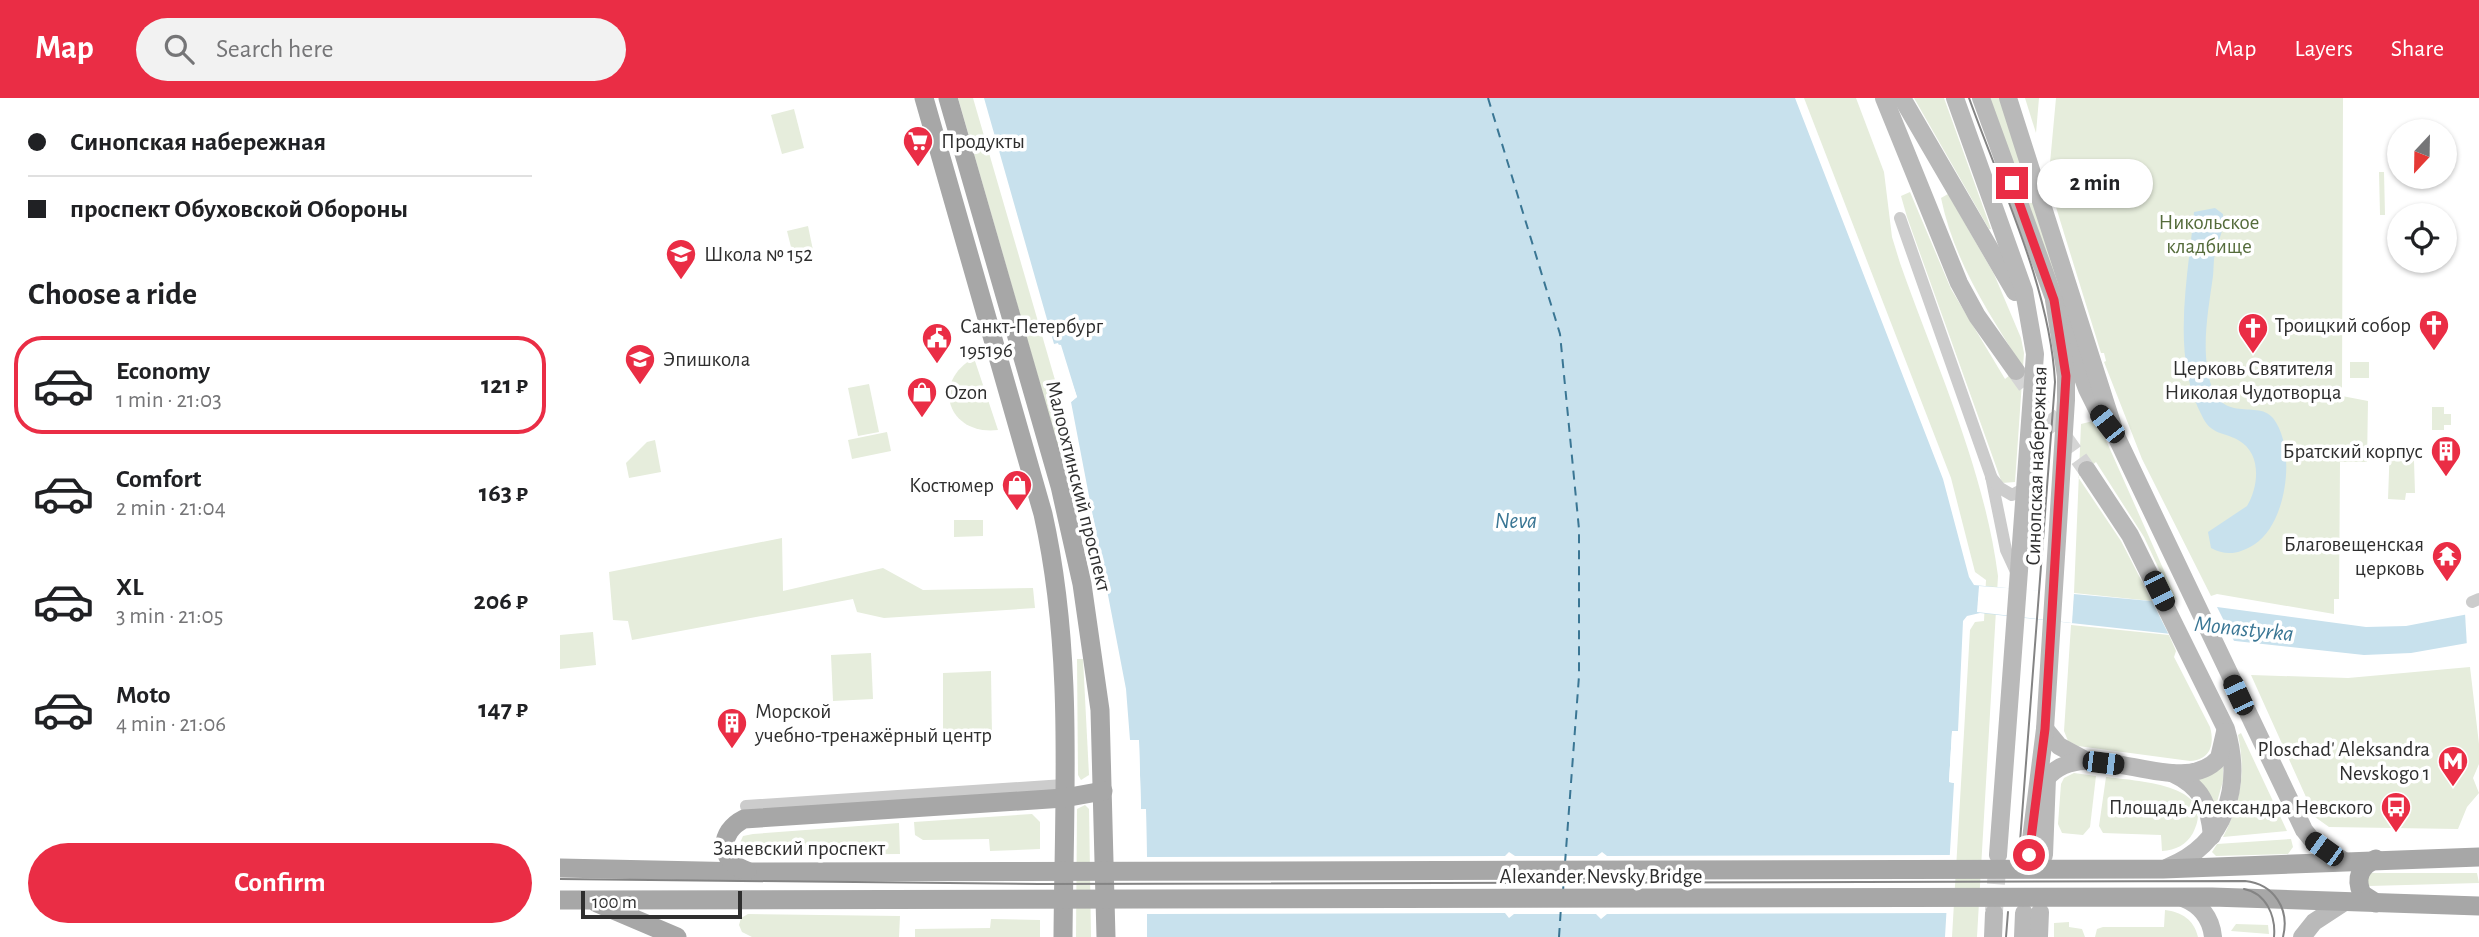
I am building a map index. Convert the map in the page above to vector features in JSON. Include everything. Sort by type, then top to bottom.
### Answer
[{"type":"main road","name":"Малоохтинский проспект","points":[[923,98],[1049,540],[1061,638],[1063,937]]},
{"type":"main road","name":"Малоохтинский проспект","points":[[948,98],[1071,531],[1094,654],[1100,710],[1105,937]]},
{"type":"main road","points":[[1884,98],[1959,283],[1977,316],[2016,371]]},
{"type":"main road","points":[[1902,98],[2031,323]]},
{"type":"main road","name":"Синопская набережная","points":[[1955,98],[2024,290],[2035,354],[1998,855]]},
{"type":"main road","points":[[1981,98],[2054,300],[2098,412],[2116,436]]},
{"type":"main road","points":[[2008,98],[2116,436],[2304,830],[2312,840],[2344,860]]},
{"type":"main road","name":"Синопская набережная","points":[[2045,729],[2066,400],[2066,376],[2054,300]]},
{"type":"main road","points":[[2087,470],[2130,536],[2159,591],[2226,729],[2232,749],[2232,783],[2223,814],[2212,836],[2193,856],[2163,869]]},
{"type":"main road","points":[[2045,729],[2059,746],[2087,761]]},
{"type":"main road","points":[[2045,729],[2047,778],[2036,855],[2045,729]]},
{"type":"main road","points":[[2047,778],[2065,762],[2087,761],[2169,772],[2199,770],[2212,764],[2221,752],[2226,729]]},
{"type":"main road","points":[[2169,772],[2189,781],[2202,795],[2209,810],[2212,836]]},
{"type":"main road","points":[[748,872],[727,859],[723,846],[726,834],[733,824],[744,819],[1103,791]]},
{"type":"main road","name":"Alexander Nevsky Bridge","points":[[1039,872],[2163,869],[2478,852]]},
{"type":"main road","points":[[2376,859],[2362,868],[2358,881],[2362,894],[2376,903]]},
{"type":"main road","name":"Заневский проспект","points":[[560,869],[1039,872]]},
{"type":"main road","points":[[2173,898],[2194,902],[2208,917],[2213,937]]},
{"type":"main road","name":"Alexander Nevsky Bridge","points":[[590,900],[2173,898],[2479,906]]},
{"type":"main road","points":[[560,900],[590,900],[677,937]]},
{"type":"main road","points":[[2302,937],[2314,922],[2343,903]]},
{"type":"main road","points":[[1993,937],[1994,912]]},
{"type":"main road","points":[[2023,937],[2032,912],[2039,937]]},
{"type":"street","points":[[1900,218],[1991,477],[2006,550],[2017,583]]},
{"type":"street","points":[[1991,477],[2000,488],[2012,495],[2025,488]]},
{"type":"street","name":"Заневский проспект","points":[[746,806],[1064,792]]},
{"type":"green space","points":[[958,98],[973,98],[1062,404],[1096,579]]},
{"type":"green space","points":[[1804,98],[1856,98],[1884,172],[1892,237],[1900,263],[1970,456],[1991,536],[1998,576],[1977,937],[1952,937],[1970,630],[1975,622],[1984,621],[1986,580],[1975,572],[1951,478]]},
{"type":"green space","points":[[1914,98],[1944,98],[1991,229],[1989,229]]},
{"type":"green space","points":[[1989,98],[2001,98],[2059,280],[2055,281]]},
{"type":"green space","points":[[2025,98],[2039,98],[2036,133]]},
{"type":"green space","name":"Никольское кладбище","points":[[2056,98],[2343,98],[2342,396],[2368,401],[2367,462],[2340,462],[2339,599],[2334,599],[2334,614],[2217,594],[2211,596],[2142,459],[2104,362],[2104,353],[2101,353],[2051,191],[2049,174]]},
{"type":"green space","points":[[794,109],[804,148],[782,154],[771,115]]},
{"type":"green space","points":[[2379,172],[2384,172],[2385,215],[2380,215]]},
{"type":"green space","points":[[1910,192],[1951,289],[2005,379],[2022,366],[1963,265],[1941,198],[1948,194],[1994,274],[2021,338],[2024,353],[2015,482],[2002,483],[1907,217],[1901,196]]},
{"type":"green space","points":[[808,226],[814,255],[794,259],[787,231]]},
{"type":"green space","points":[[974,358],[998,430],[981,430],[967,425],[957,416],[951,405],[949,393],[952,380],[960,368]]},
{"type":"green space","points":[[2350,362],[2369,362],[2369,378],[2350,378]]},
{"type":"green space","points":[[869,384],[879,432],[858,436],[848,388]]},
{"type":"green space","points":[[2432,407],[2444,407],[2444,414],[2451,414],[2451,425],[2444,425],[2444,430],[2432,430]]},
{"type":"green space","points":[[2097,420],[2182,611],[2179,612],[2144,537],[2096,462],[2079,476],[2081,424]]},
{"type":"green space","points":[[887,432],[891,451],[852,459],[848,440]]},
{"type":"green space","points":[[655,440],[661,472],[629,478],[626,463],[647,442]]},
{"type":"green space","points":[[2390,444],[2414,461],[2415,493],[2406,493],[2405,500],[2388,499]]},
{"type":"green space","points":[[2079,478],[2121,541],[2152,601],[2074,593]]},
{"type":"green space","points":[[954,520],[983,520],[983,536],[954,537]]},
{"type":"green space","points":[[782,538],[783,591],[883,568],[923,590],[1033,588],[1035,608],[884,618],[857,612],[853,599],[632,640],[628,621],[613,620],[609,572]]},
{"type":"green space","points":[[2071,625],[2169,635],[2176,651],[2174,657],[2210,727],[2212,740],[2206,755],[2190,761],[2078,746],[2068,741],[2064,731]]},
{"type":"green space","points":[[593,632],[596,665],[560,669],[560,635]]},
{"type":"green space","points":[[871,653],[873,699],[833,701],[831,655]]},
{"type":"green space","points":[[1077,659],[1083,659],[1089,775],[1081,780],[1078,775]]},
{"type":"green space","points":[[2470,667],[2479,744],[2479,764],[2473,778],[2479,793],[2467,807],[2458,829],[2329,827],[2315,817],[2251,675],[2348,678]]},
{"type":"green space","points":[[991,671],[992,737],[943,740],[943,673]]},
{"type":"green space","points":[[2241,733],[2287,831],[2223,837],[2238,800],[2242,762],[2238,735]]},
{"type":"green space","points":[[2223,765],[2223,781],[2215,809],[2196,779]]},
{"type":"green space","points":[[2074,773],[2096,776],[2090,827],[2083,835],[2062,833],[2058,824],[2061,784],[2064,778]]},
{"type":"green space","points":[[2106,777],[2153,783],[2184,794],[2195,804],[2198,816],[2193,833],[2180,846],[2162,851],[2161,835],[2103,833],[2099,826]]},
{"type":"green space","points":[[1085,805],[1089,809],[1091,937],[1076,937],[1077,809]]},
{"type":"green space","points":[[1032,814],[1040,822],[1040,849],[990,851],[989,839],[923,840],[915,835],[914,822]]},
{"type":"green space","points":[[899,823],[900,854],[749,855],[743,853],[739,845],[743,836],[753,834]]},
{"type":"green space","points":[[2291,839],[2293,847],[2288,854],[2216,856],[2212,852],[2217,844]]},
{"type":"green space","points":[[2370,873],[2477,873],[2479,883],[2369,886],[2365,876]]},
{"type":"green space","points":[[2165,910],[2186,918],[2194,926],[2198,937],[2095,937],[2097,929],[2103,927],[2164,927]]},
{"type":"green space","points":[[748,914],[900,916],[899,937],[752,937],[742,932],[739,925],[741,918]]},
{"type":"green space","points":[[991,919],[1040,920],[1040,937],[915,937],[915,929],[990,928]]},
{"type":"green space","points":[[2069,922],[2069,927],[2082,929],[2085,937],[2054,937],[2054,923]]},
{"type":"green space","points":[[2236,924],[2268,925],[2269,934],[2231,931]]},
{"type":"water","name":"Neva","points":[[984,98],[1795,98],[1943,479],[1969,577],[1974,585],[2217,607],[2366,627],[2406,626],[2479,612],[2479,641],[2411,653],[2364,655],[1980,613],[1967,616],[1963,621],[1958,731],[1952,732],[1949,782],[1954,783],[1945,937],[1147,937],[1146,810],[1141,809],[1139,741],[1130,740],[1126,689],[1071,402],[1077,397],[1061,345],[1054,344]]},
{"type":"water","points":[[2215,208],[2223,214],[2223,220],[2214,256],[2206,332],[2207,366],[2211,386],[2218,399],[2227,405],[2266,412],[2273,418],[2285,448],[2286,466],[2281,503],[2266,534],[2250,547],[2228,553],[2211,548],[2208,532],[2247,506],[2256,480],[2255,461],[2246,446],[2233,437],[2214,430],[2203,418],[2193,394],[2184,344],[2194,212]]},
{"type":"pier","points":[[1058,343],[1077,397],[1071,402],[1073,397],[1058,347],[1054,344]]},
{"type":"pier","points":[[1979,586],[2074,593],[2072,623],[1977,612]]},
{"type":"pier","points":[[2150,597],[2215,603],[2235,643],[2170,637]]},
{"type":"pier","points":[[2479,610],[2479,645],[2467,647],[2465,613]]},
{"type":"pier","points":[[1952,731],[1958,731],[1954,783],[1949,782]]},
{"type":"pier","points":[[1130,740],[1139,740],[1141,809],[1146,809],[1147,857],[1505,856],[1509,852],[1515,856],[1597,856],[1602,852],[1607,856],[1953,855],[1950,913],[1607,914],[1601,919],[1596,914],[1514,914],[1509,918],[1505,913],[1147,914],[1147,937],[1143,937],[1142,813],[1137,810],[1136,744],[1130,744]]},
{"type":"ferry route","points":[[1488,98],[1560,334],[1579,529],[1579,676],[1565,863]]},
{"type":"ferry route","points":[[1563,891],[1564,879]]},
{"type":"ferry route","points":[[1559,937],[1561,907]]},
{"type":"tunnel","points":[[2016,371],[2087,470]]},
{"type":"tunnel","points":[[1994,911],[1998,855]]},
{"type":"tram line","points":[[1969,98],[2034,274],[2044,310],[2055,382],[2019,855]]},
{"type":"tram line","points":[[560,879],[1039,884],[2245,881],[2264,887],[2278,900],[2284,917],[2283,937]]},
{"type":"tram line","points":[[2244,889],[2252,891],[2264,900],[2273,921],[2274,937]]},
{"type":"tram line","points":[[2006,937],[2008,912]]},
{"type":"place","name":"Продукты","points":[[918,168]]},
{"type":"place","name":"Школа № 152","points":[[681,281]]},
{"type":"place","name":"Троицкий собор","points":[[2434,352]]},
{"type":"place","name":"Церковь Святителя Николая Чудотворца","points":[[2253,355]]},
{"type":"place","name":"Санкт-Петербург 195196","points":[[937,365]]},
{"type":"place","name":"Эпишкола","points":[[640,386]]},
{"type":"place","name":"Ozon","points":[[922,419]]},
{"type":"place","name":"Братский корпус","points":[[2446,478]]},
{"type":"place","name":"Костюмер","points":[[1017,512]]},
{"type":"place","name":"Благовещенская церковь","points":[[2447,583]]},
{"type":"place","name":"Морской учебно-тренажёрный центр","points":[[732,750]]},
{"type":"place","name":"Ploschad' Aleksandra Nevskogo 1","points":[[2453,788]]},
{"type":"place","name":"Площадь Александра Невского","points":[[2396,834]]},
{"type":"route","points":[[2012,183],[2054,300],[2066,376],[2045,729],[2029,855]]},
{"type":"water label","name":"Monastyrka","points":[[2244,628]]}]
